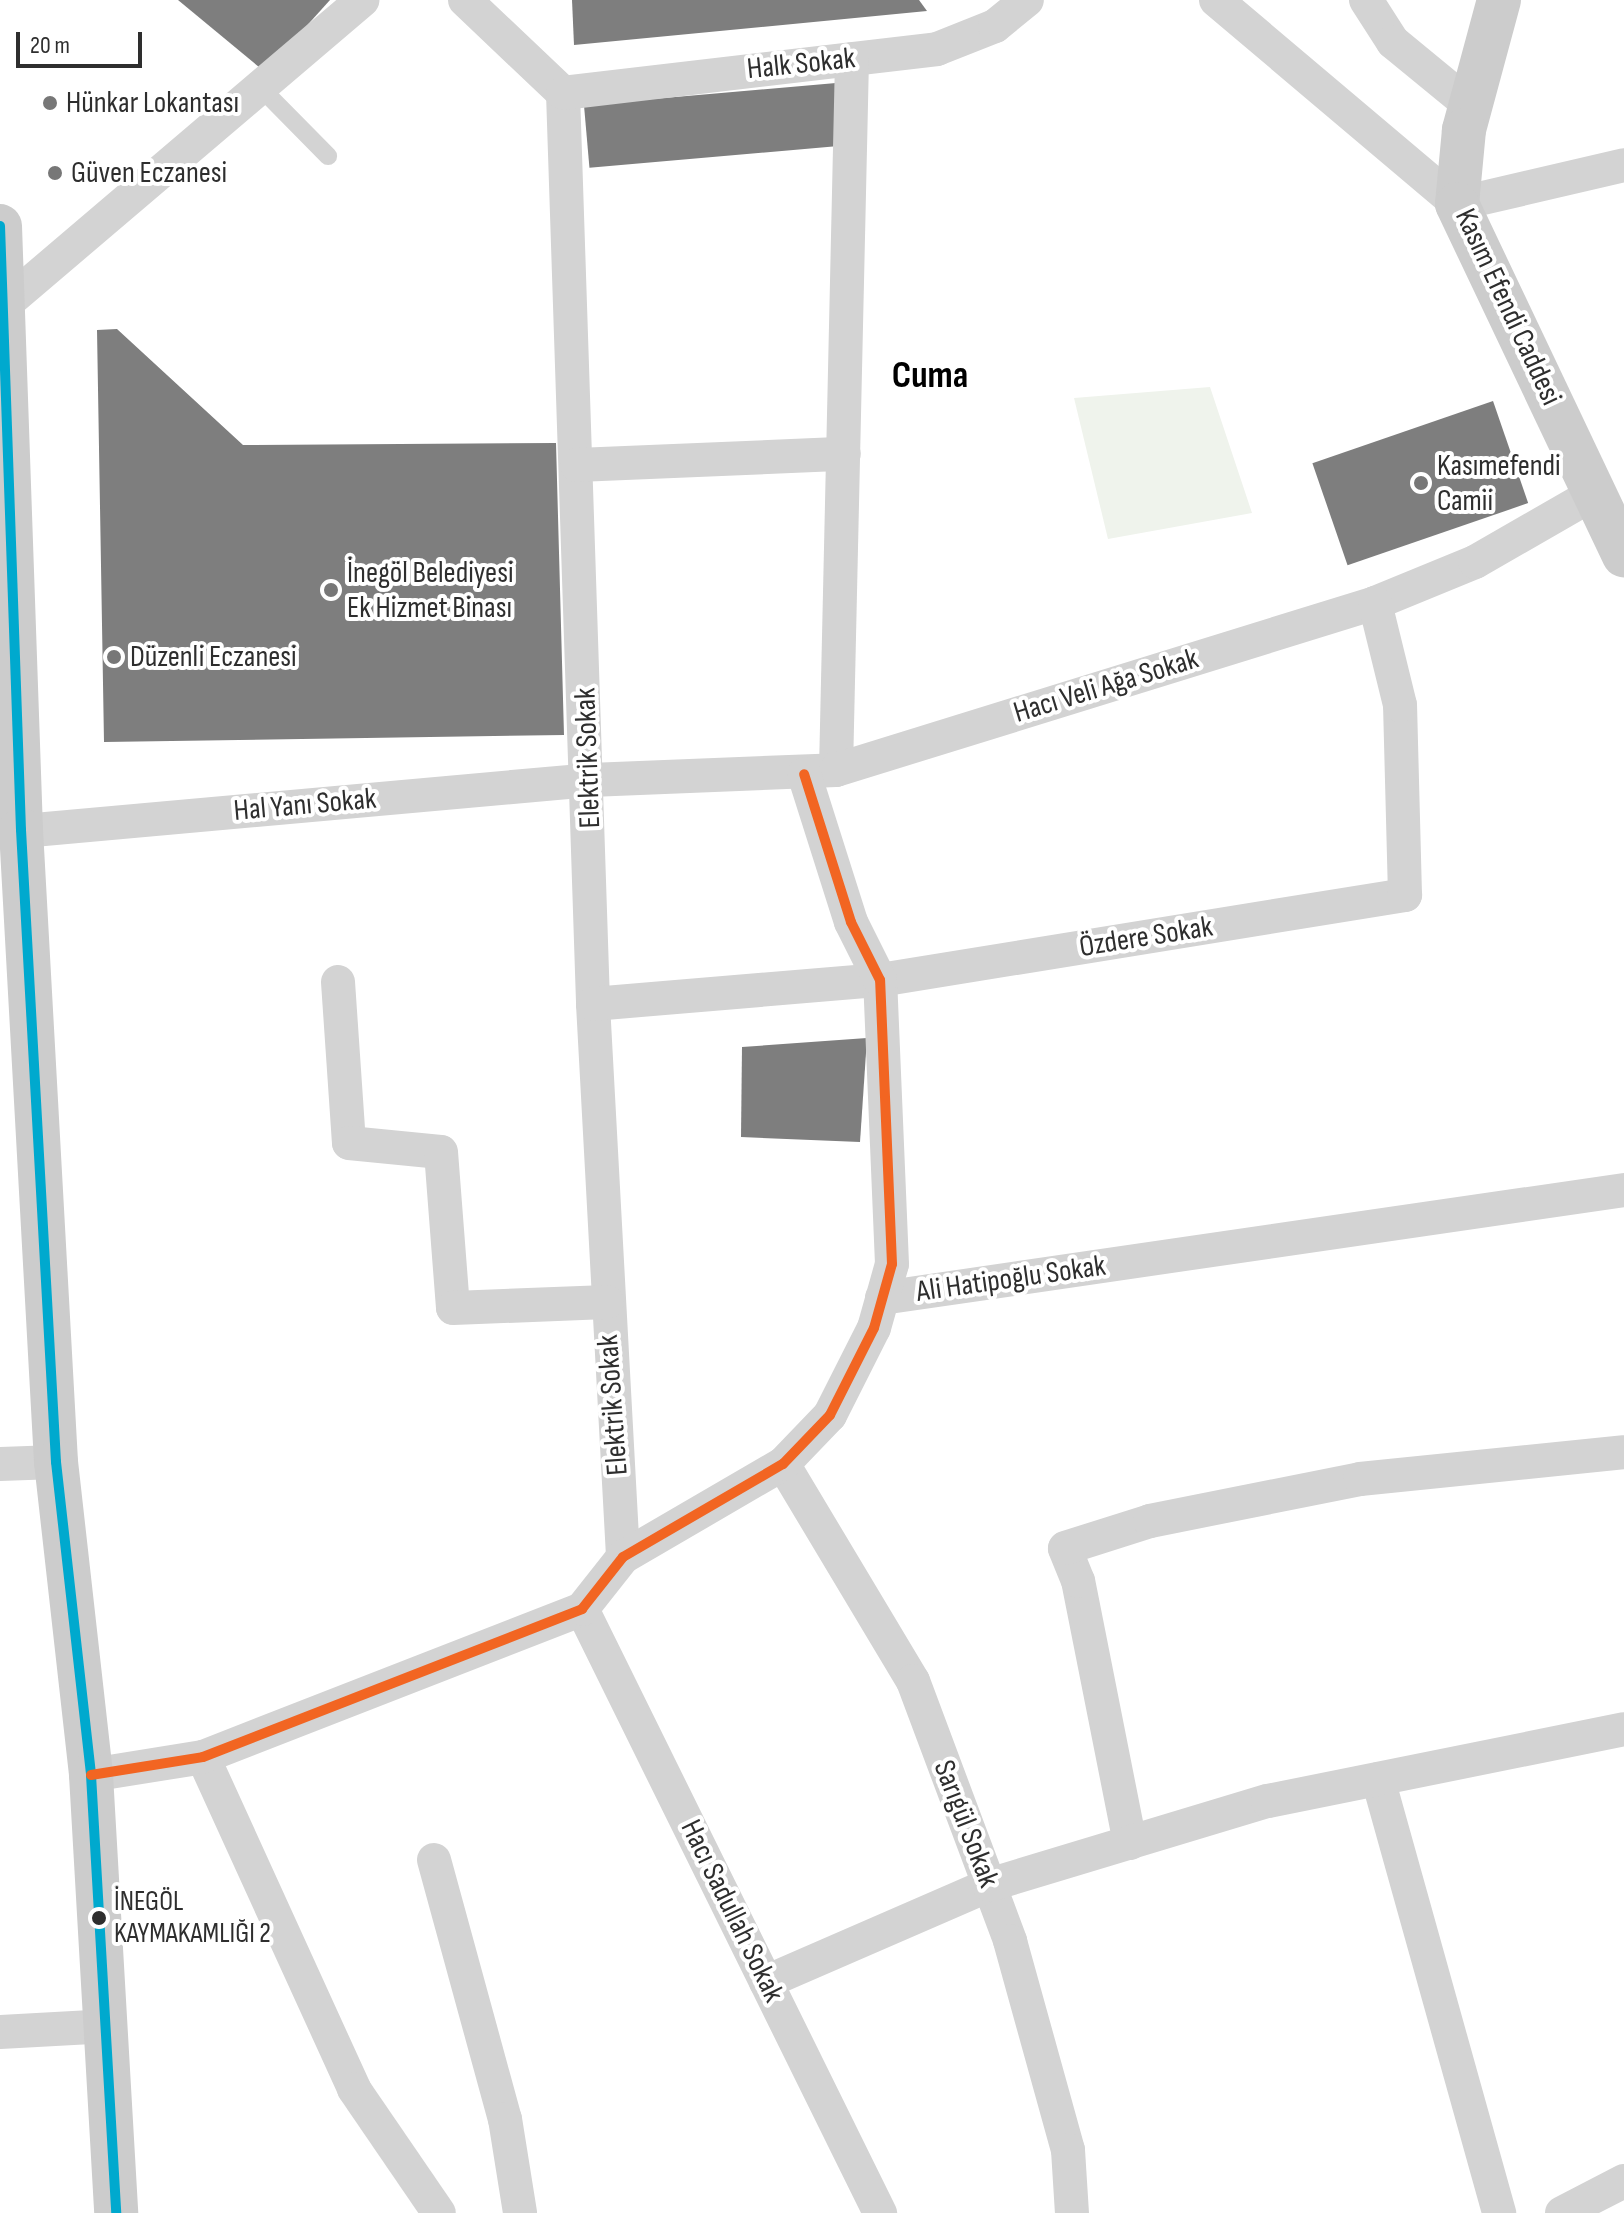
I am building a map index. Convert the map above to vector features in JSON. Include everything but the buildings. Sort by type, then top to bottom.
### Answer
[{"type":"main road","name":"Kasım Efendi Caddesi","points":[[1499,0],[1471,106],[1457,204],[1624,555]]},
{"type":"main road","points":[[0,226],[10,832],[56,1462],[91,1775],[110,2026],[116,2213]]},
{"type":"street","points":[[3,306],[362,0]]},
{"type":"street","points":[[465,0],[563,93]]},
{"type":"street","name":"Halk Sokak","points":[[563,93],[937,49],[995,26],[1027,0]]},
{"type":"street","points":[[1216,0],[1457,204],[1624,165]]},
{"type":"street","points":[[1366,0],[1393,42],[1471,106]]},
{"type":"street","points":[[852,59],[844,454],[820,772],[851,922],[880,980],[892,1264],[882,1298]]},
{"type":"street","name":"Elektrik Sokak","points":[[563,93],[590,780],[593,1004],[623,1557]]},
{"type":"street","points":[[577,465],[844,454]]},
{"type":"street","name":"Hacı Veli Ağa Sokak","points":[[590,780],[820,772],[1375,603],[1475,562],[1595,493]]},
{"type":"street","name":"Özdere Sokak","points":[[593,1004],[880,980],[1405,895],[1400,705],[1375,603]]},
{"type":"street","name":"Hal Yanı Sokak","points":[[10,832],[590,780]]},
{"type":"street","points":[[338,982],[349,1143],[441,1152],[453,1308],[607,1302]]},
{"type":"street","name":"Ali Hatipoğlu Sokak","points":[[582,1609],[623,1557],[783,1464],[830,1415],[882,1298],[1624,1190]]},
{"type":"street","points":[[1130,1843],[1078,1581],[1065,1548],[1150,1521],[1360,1479],[1624,1452]]},
{"type":"street","points":[[0,1464],[56,1462]]},
{"type":"street","name":"Sarıgül Sokak","points":[[783,1464],[913,1681],[989,1885],[1068,2150],[1072,2213]]},
{"type":"street","points":[[91,1775],[203,1757],[582,1609]]},
{"type":"street","name":"Hacı Sadullah Sokak","points":[[582,1609],[880,2213]]},
{"type":"street","points":[[766,1982],[989,1885],[1268,1801],[1624,1729]]},
{"type":"street","points":[[203,1757],[354,2089],[439,2213]]},
{"type":"street","points":[[1378,1779],[1499,2213]]},
{"type":"street","points":[[434,1860],[505,2119],[520,2213]]},
{"type":"street","points":[[0,2032],[110,2026]]},
{"type":"street","points":[[1578,2209],[1624,2181]]},
{"type":"lane","points":[[260,87],[328,156]]},
{"type":"shaded area","points":[[1210,387],[1252,513],[1108,539],[1074,398]]},
{"type":"transit line","points":[[0,226],[21,830],[56,1462],[91,1775],[116,2213]]},
{"type":"transit line","points":[[91,1775],[203,1757],[582,1609],[623,1557],[783,1464],[830,1415],[874,1328],[892,1264],[880,980],[851,922],[804,774]]},
{"type":"place","name":"Hünkar Lokantası","points":[[50,103]]},
{"type":"place","name":"Güven Eczanesi","points":[[55,173]]},
{"type":"place","name":"Kasımefendi Camii","points":[[1421,483]]},
{"type":"place","name":"İnegöl Belediyesi Ek Hizmet Binası","points":[[331,590]]},
{"type":"place","name":"Düzenli Eczanesi","points":[[114,657]]},
{"type":"place","name":"İNEGÖL KAYMAKAMLIĞI 2","points":[[99,1918]]},
{"type":"district","name":"Cuma","points":[[930,376]]}]
